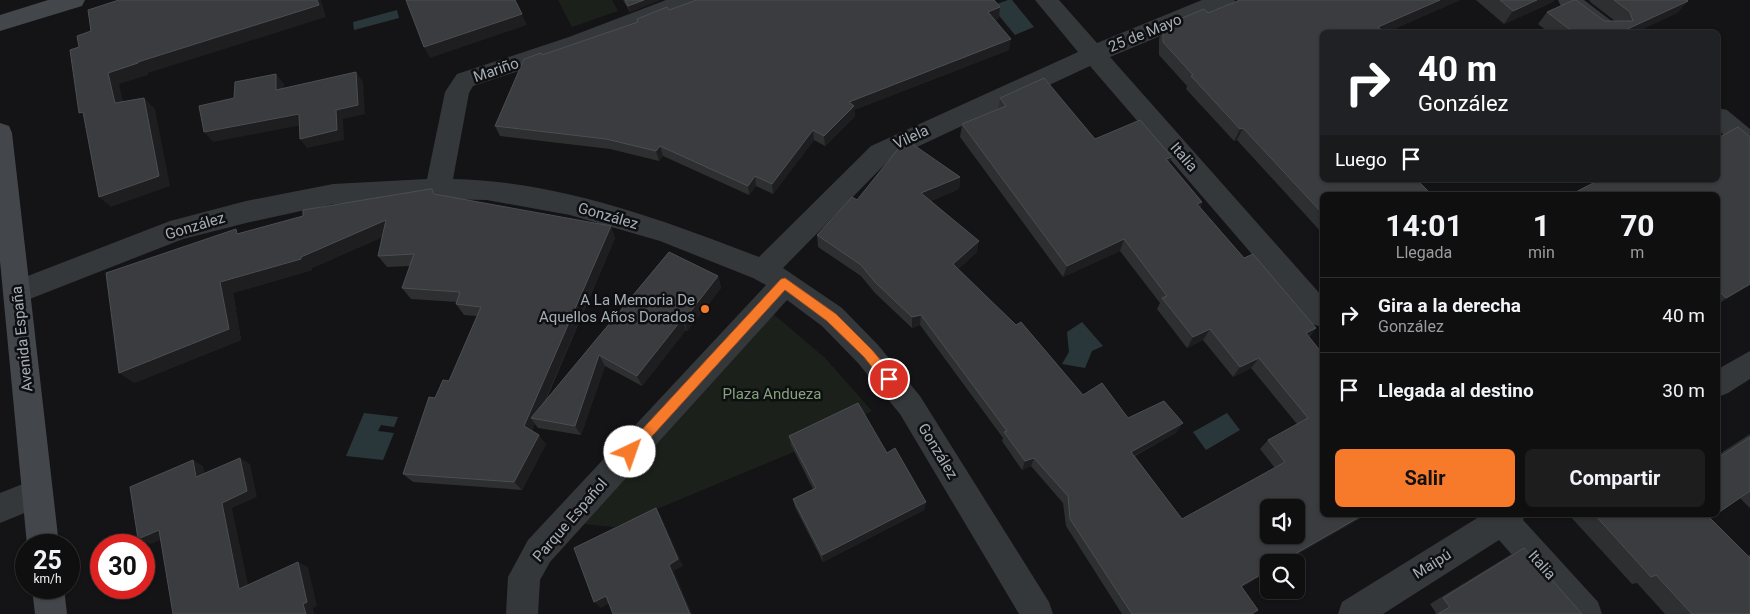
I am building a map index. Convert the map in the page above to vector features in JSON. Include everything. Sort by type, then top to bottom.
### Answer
[{"type":"main road","points":[[0,23],[74,0]]},
{"type":"main road","name":"Avenida España","points":[[0,133],[43,534]]},
{"type":"main road","points":[[49,599],[51,614]]},
{"type":"street","name":"Mariño","points":[[438,189],[457,92],[466,80],[576,43],[689,0]]},
{"type":"street","name":"Italia","points":[[1046,0],[1320,313]]},
{"type":"street","name":"25 de Mayo","points":[[1094,54],[1224,0]]},
{"type":"street","points":[[1569,0],[1607,30]]},
{"type":"street","name":"Vilela","points":[[774,276],[880,153],[1094,54]]},
{"type":"street","points":[[1720,119],[1750,143]]},
{"type":"street","name":"González","points":[[16,292],[179,229],[246,212],[334,194],[438,189],[487,190],[570,205],[664,231],[774,276],[832,317],[868,354],[910,405],[1036,614]]},
{"type":"street","name":"Parque Español","points":[[522,614],[524,577],[539,551],[774,276]]},
{"type":"street","points":[[1720,383],[1750,364]]},
{"type":"street","points":[[0,508],[38,493]]},
{"type":"street","name":"Italia","points":[[1503,517],[1586,614]]},
{"type":"street","name":"Maipú","points":[[1354,614],[1503,517]]},
{"type":"green space","points":[[558,0],[612,0],[618,11],[572,27]]},
{"type":"green space","name":"Plaza Andueza","points":[[765,307],[825,358],[872,411],[808,446],[614,527],[584,524]]},
{"type":"shaded area","points":[[1012,0],[1034,27],[1015,35],[991,6]]},
{"type":"shaded area","points":[[397,10],[399,18],[354,30],[353,22]]},
{"type":"shaded area","points":[[1082,322],[1103,346],[1092,351],[1085,368],[1062,364],[1069,352],[1067,332]]},
{"type":"shaded area","points":[[364,413],[398,417],[394,427],[381,425],[378,431],[394,433],[383,460],[346,456]]},
{"type":"shaded area","points":[[1227,413],[1240,430],[1206,450],[1193,432]]},
{"type":"building","points":[[119,0],[317,0],[319,5],[108,73],[115,103],[144,98],[159,176],[99,197],[83,112],[79,113],[70,50],[79,47],[77,36],[91,31],[88,10]]},
{"type":"building","points":[[406,0],[515,0],[522,14],[424,47]]},
{"type":"building","points":[[625,0],[644,0],[628,6]]},
{"type":"building","points":[[697,0],[994,0],[1000,7],[988,12],[1011,39],[849,102],[854,106],[824,136],[813,130],[772,184],[755,176],[748,186],[660,146],[656,151],[606,139],[495,126],[524,59],[541,53],[542,55],[638,22],[637,19],[667,7],[669,10]]},
{"type":"building","points":[[1240,0],[1440,0],[1378,27],[1382,30],[1320,30],[1320,182],[1419,182],[1429,192],[1320,192],[1320,211],[1243,128],[1240,129],[1191,76],[1193,75],[1163,42],[1163,26],[1204,9],[1208,13]]},
{"type":"building","points":[[1500,0],[1537,0],[1513,11]]},
{"type":"building","points":[[1576,0],[1604,21],[1633,21],[1630,12],[1614,0],[1688,1],[1625,30],[1570,30],[1547,12]]},
{"type":"building","points":[[356,72],[358,105],[336,110],[337,130],[300,139],[299,114],[204,132],[199,106],[234,98],[235,82],[276,74],[276,90]]},
{"type":"building","points":[[1044,78],[1095,139],[1140,120],[1172,157],[1166,159],[1202,202],[1197,204],[1244,258],[1253,254],[1316,328],[1306,333],[1320,350],[1320,517],[1360,517],[1295,554],[1260,554],[1260,575],[1241,586],[1258,610],[1252,614],[1132,614],[1070,519],[1068,496],[1034,458],[1025,461],[1004,432],[1007,431],[921,315],[912,317],[875,282],[861,265],[817,235],[852,197],[857,200],[898,149],[908,141],[960,177],[921,193],[979,241],[953,264],[1016,325],[1021,322],[1083,395],[1102,383],[1128,418],[1164,401],[1183,423],[1131,452],[1182,519],[1285,462],[1268,440],[1308,418],[1259,358],[1240,367],[1210,329],[1193,337],[1162,298],[1167,296],[1124,239],[1067,266],[962,124],[1006,106],[1000,98]]},
{"type":"building","points":[[1738,127],[1750,137],[1750,284],[1726,298],[1720,292],[1720,192],[1576,192],[1595,182],[1720,182],[1720,137]]},
{"type":"building","points":[[432,189],[434,194],[611,226],[524,426],[539,435],[514,482],[403,474],[429,397],[435,398],[443,380],[449,381],[481,307],[456,304],[460,292],[402,288],[414,254],[378,256],[386,220],[301,257],[301,259],[220,282],[229,329],[119,373],[106,273],[236,229],[237,234],[303,216],[303,210]]},
{"type":"building","points":[[669,252],[718,276],[684,320],[682,319],[637,376],[599,355],[575,426],[531,418]]},
{"type":"building","points":[[858,403],[887,453],[895,448],[926,502],[822,555],[793,499],[816,488],[789,436]]},
{"type":"building","points":[[1750,437],[1750,491],[1720,512],[1720,457]]},
{"type":"building","points":[[240,458],[247,491],[222,503],[239,589],[298,562],[307,602],[303,604],[306,614],[173,614],[159,530],[150,534],[137,534],[130,487],[193,460],[196,477]]},
{"type":"building","points":[[656,508],[678,559],[669,565],[690,614],[613,614],[606,596],[594,602],[574,548]]},
{"type":"building","points":[[1597,517],[1711,517],[1710,518],[1750,558],[1750,614],[1692,614],[1656,575],[1651,577]]},
{"type":"building","points":[[1524,548],[1582,614],[1438,614],[1450,607],[1443,598]]},
{"type":"place","name":"A La Memoria De Aquellos Años Dorados","points":[[705,309]]},
{"type":"route","points":[[630,452],[785,283],[832,317],[889,379]]}]
